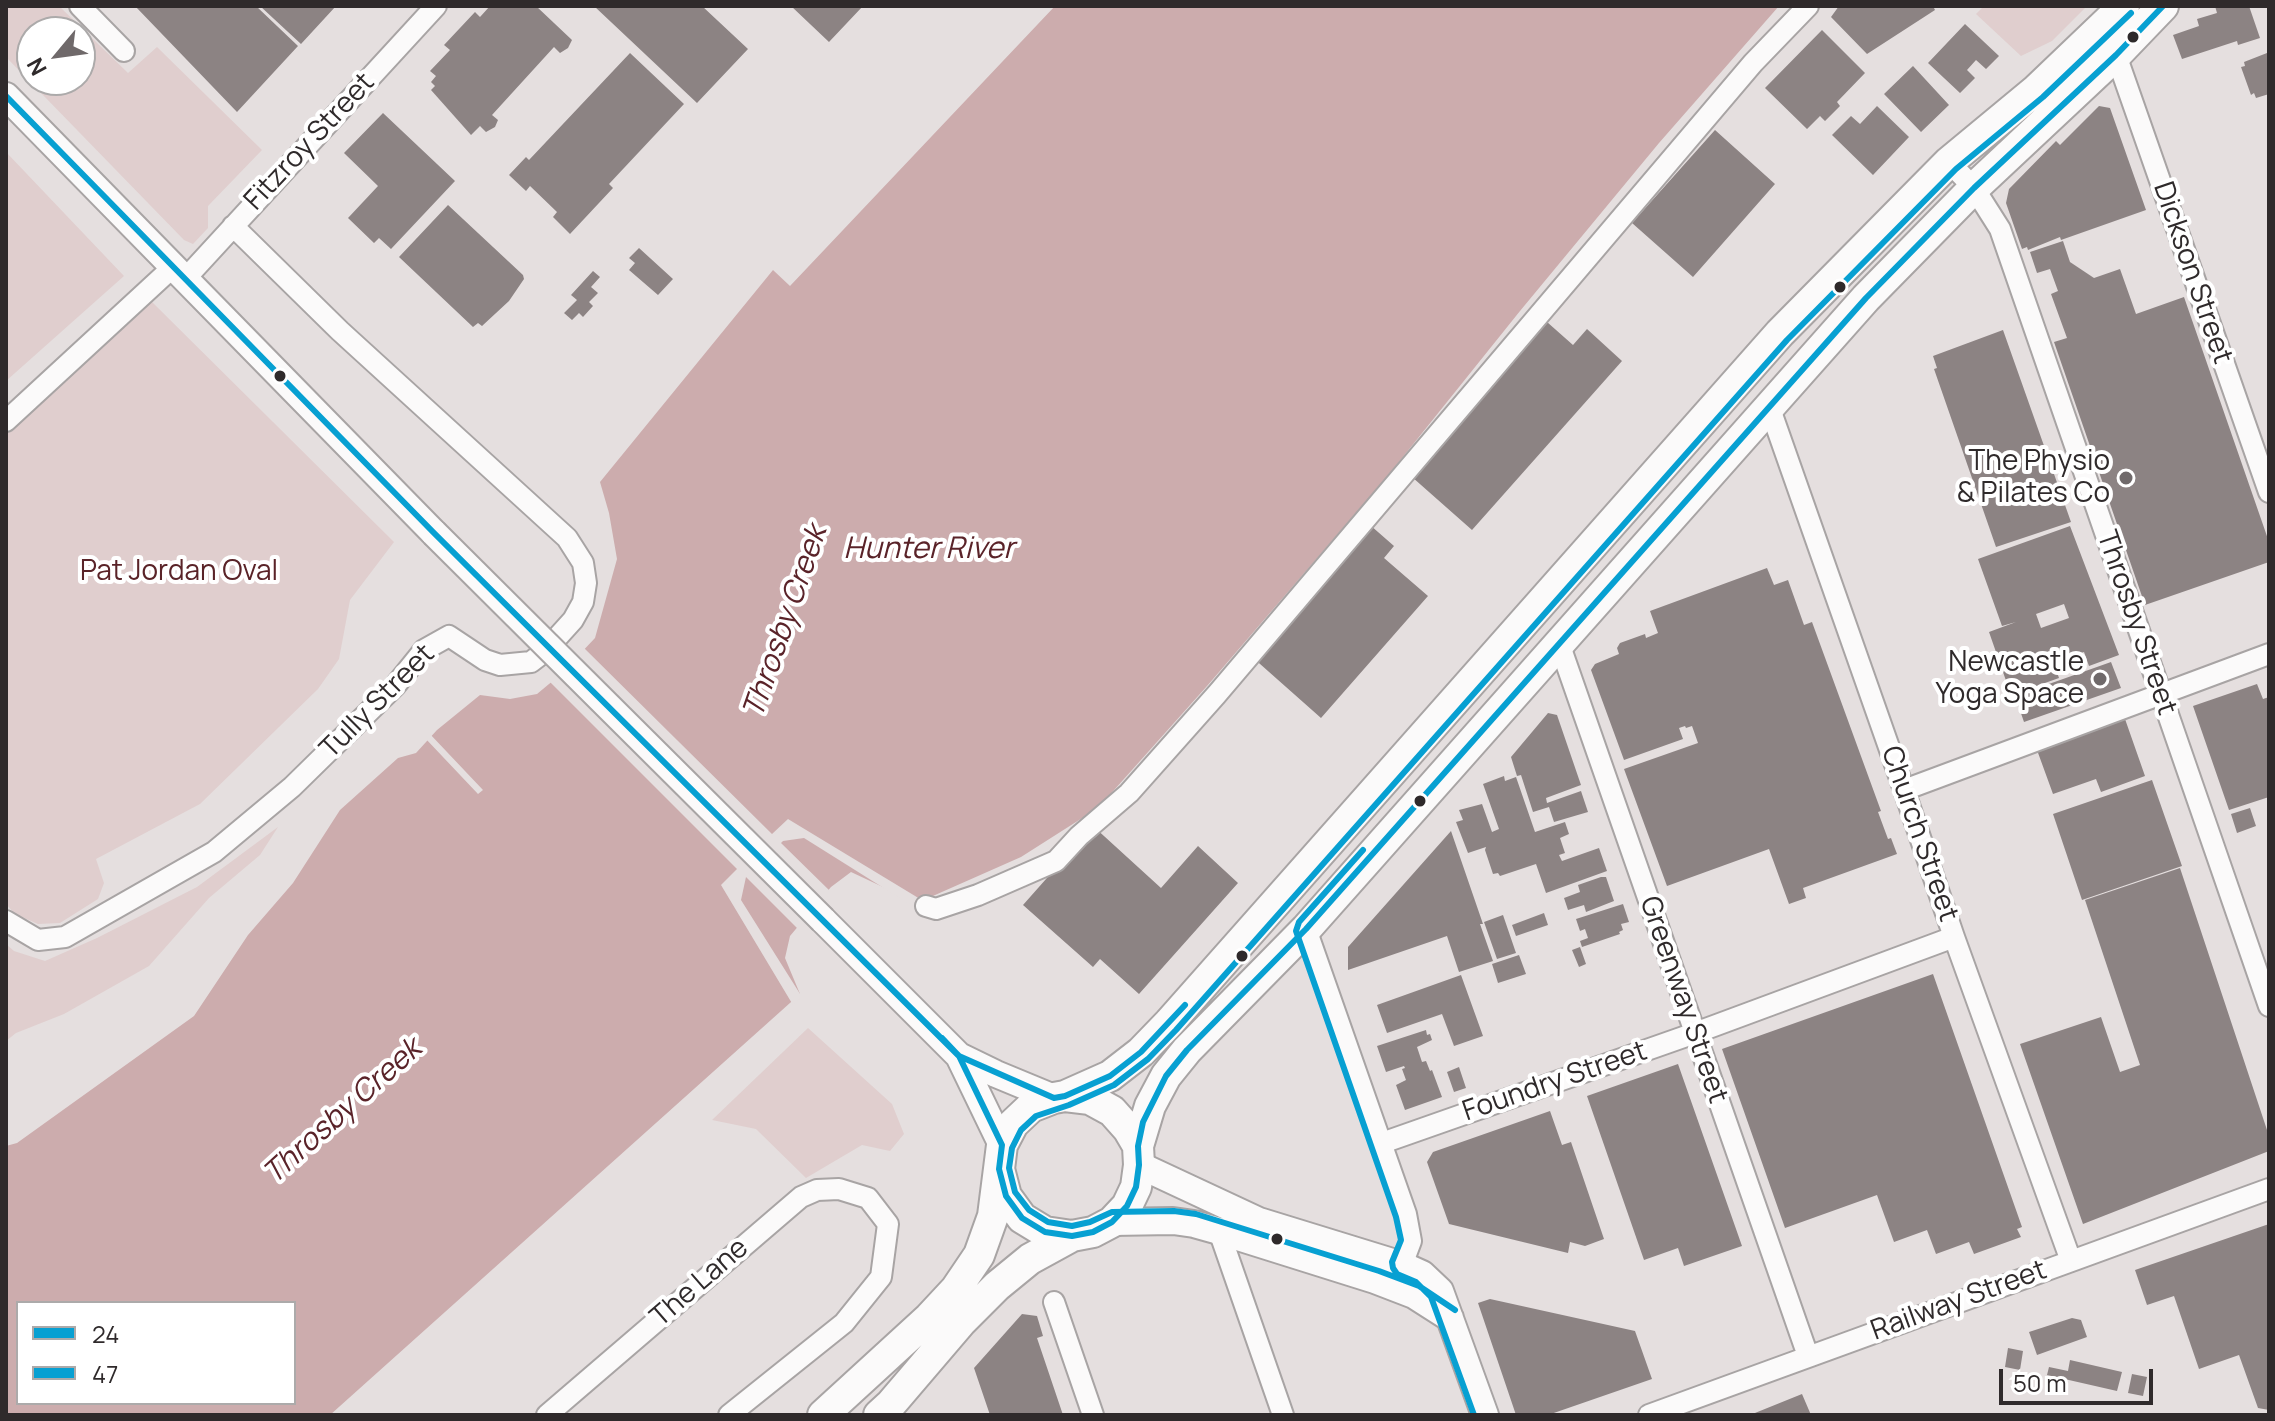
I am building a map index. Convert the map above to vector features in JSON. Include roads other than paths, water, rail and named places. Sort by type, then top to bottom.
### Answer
[{"type":"highway","points":[[823,1415],[929,1318],[956,1289],[980,1252],[993,1216],[1001,1157],[1013,1124],[1031,1107],[1110,1076],[1141,1052],[1780,333],[1949,162],[2048,80],[2124,6]]},
{"type":"highway","points":[[888,1411],[961,1322],[997,1286],[1030,1259],[1072,1236],[1093,1232],[1112,1222],[1127,1206],[1136,1187],[1138,1156],[1147,1114],[1166,1076],[1187,1050],[1306,929],[1866,298],[1974,188],[2116,55],[2163,6]]},
{"type":"highway","points":[[1060,1097],[1090,1099],[1112,1111],[1128,1129],[1138,1156]]},
{"type":"highway","points":[[1001,1157],[1006,1196],[1022,1218],[1045,1232],[1072,1236]]},
{"type":"main road","points":[[6,96],[434,533],[959,1056],[996,1074],[1060,1097]]},
{"type":"main road","points":[[959,1056],[1001,1157]]},
{"type":"main road","points":[[1138,1156],[1259,1221],[1422,1274],[1440,1291],[1485,1415]]},
{"type":"main road","points":[[1112,1222],[1173,1221],[1219,1231],[1375,1280],[1414,1295],[1450,1318]]},
{"type":"street","points":[[80,6],[124,51]]},
{"type":"street","name":"Fitzroy Street","points":[[6,421],[233,226],[436,6]]},
{"type":"street","points":[[926,906],[936,909],[978,895],[1056,861],[1079,836],[1129,793],[1217,694],[1753,63],[1808,6]]},
{"type":"street","name":"Dickson Street","points":[[2116,55],[2269,492]]},
{"type":"street","name":"Throsby Street","points":[[1949,162],[1974,188],[2000,229],[2269,1006]]},
{"type":"street","name":"Tully Street","points":[[6,921],[38,940],[65,937],[214,852],[292,787],[395,686],[424,650],[449,636],[485,660],[500,665],[531,662],[573,620],[583,602],[586,583],[583,563],[567,538],[340,331],[233,226]]},
{"type":"street","name":"Church Street","points":[[1769,406],[1954,937],[2071,1261]]},
{"type":"street","name":"Greenway Street","points":[[1559,643],[1808,1356]]},
{"type":"street","points":[[1904,790],[2269,654]]},
{"type":"street","points":[[1306,929],[1406,1214],[1411,1241],[1402,1265]]},
{"type":"street","name":"Foundry Street","points":[[1382,1143],[1695,1033],[1954,937]]},
{"type":"street","name":"The Lane","points":[[547,1415],[801,1197],[817,1190],[839,1189],[868,1198],[888,1224],[881,1277],[844,1323],[729,1415]]},
{"type":"street","name":"Railway Street","points":[[1649,1415],[2269,1189]]},
{"type":"street","points":[[1219,1231],[1283,1415]]},
{"type":"street","points":[[1054,1302],[1093,1415]]},
{"type":"water","name":"Hunter River","points":[[1055,6],[1779,6],[1659,143],[1386,478],[1098,808],[1021,857],[917,903],[851,872],[831,887],[790,936],[785,958],[800,994],[330,1415],[6,1415],[6,1146],[17,1143],[194,1016],[248,935],[293,883],[340,810],[398,758],[416,753],[437,730],[480,695],[510,699],[537,694],[595,638],[617,559],[600,482],[773,270],[790,286]]},
{"type":"place","name":"The Physio & Pilates Co","points":[[2126,478]]},
{"type":"place","name":"Newcastle Yoga Space","points":[[2100,679]]},
{"type":"park label","name":"Pat Jordan Oval","points":[[179,572]]},
{"type":"water label","name":"Throsby Creek","points":[[786,622]]},
{"type":"water label","name":"Throsby Creek","points":[[343,1112]]}]
